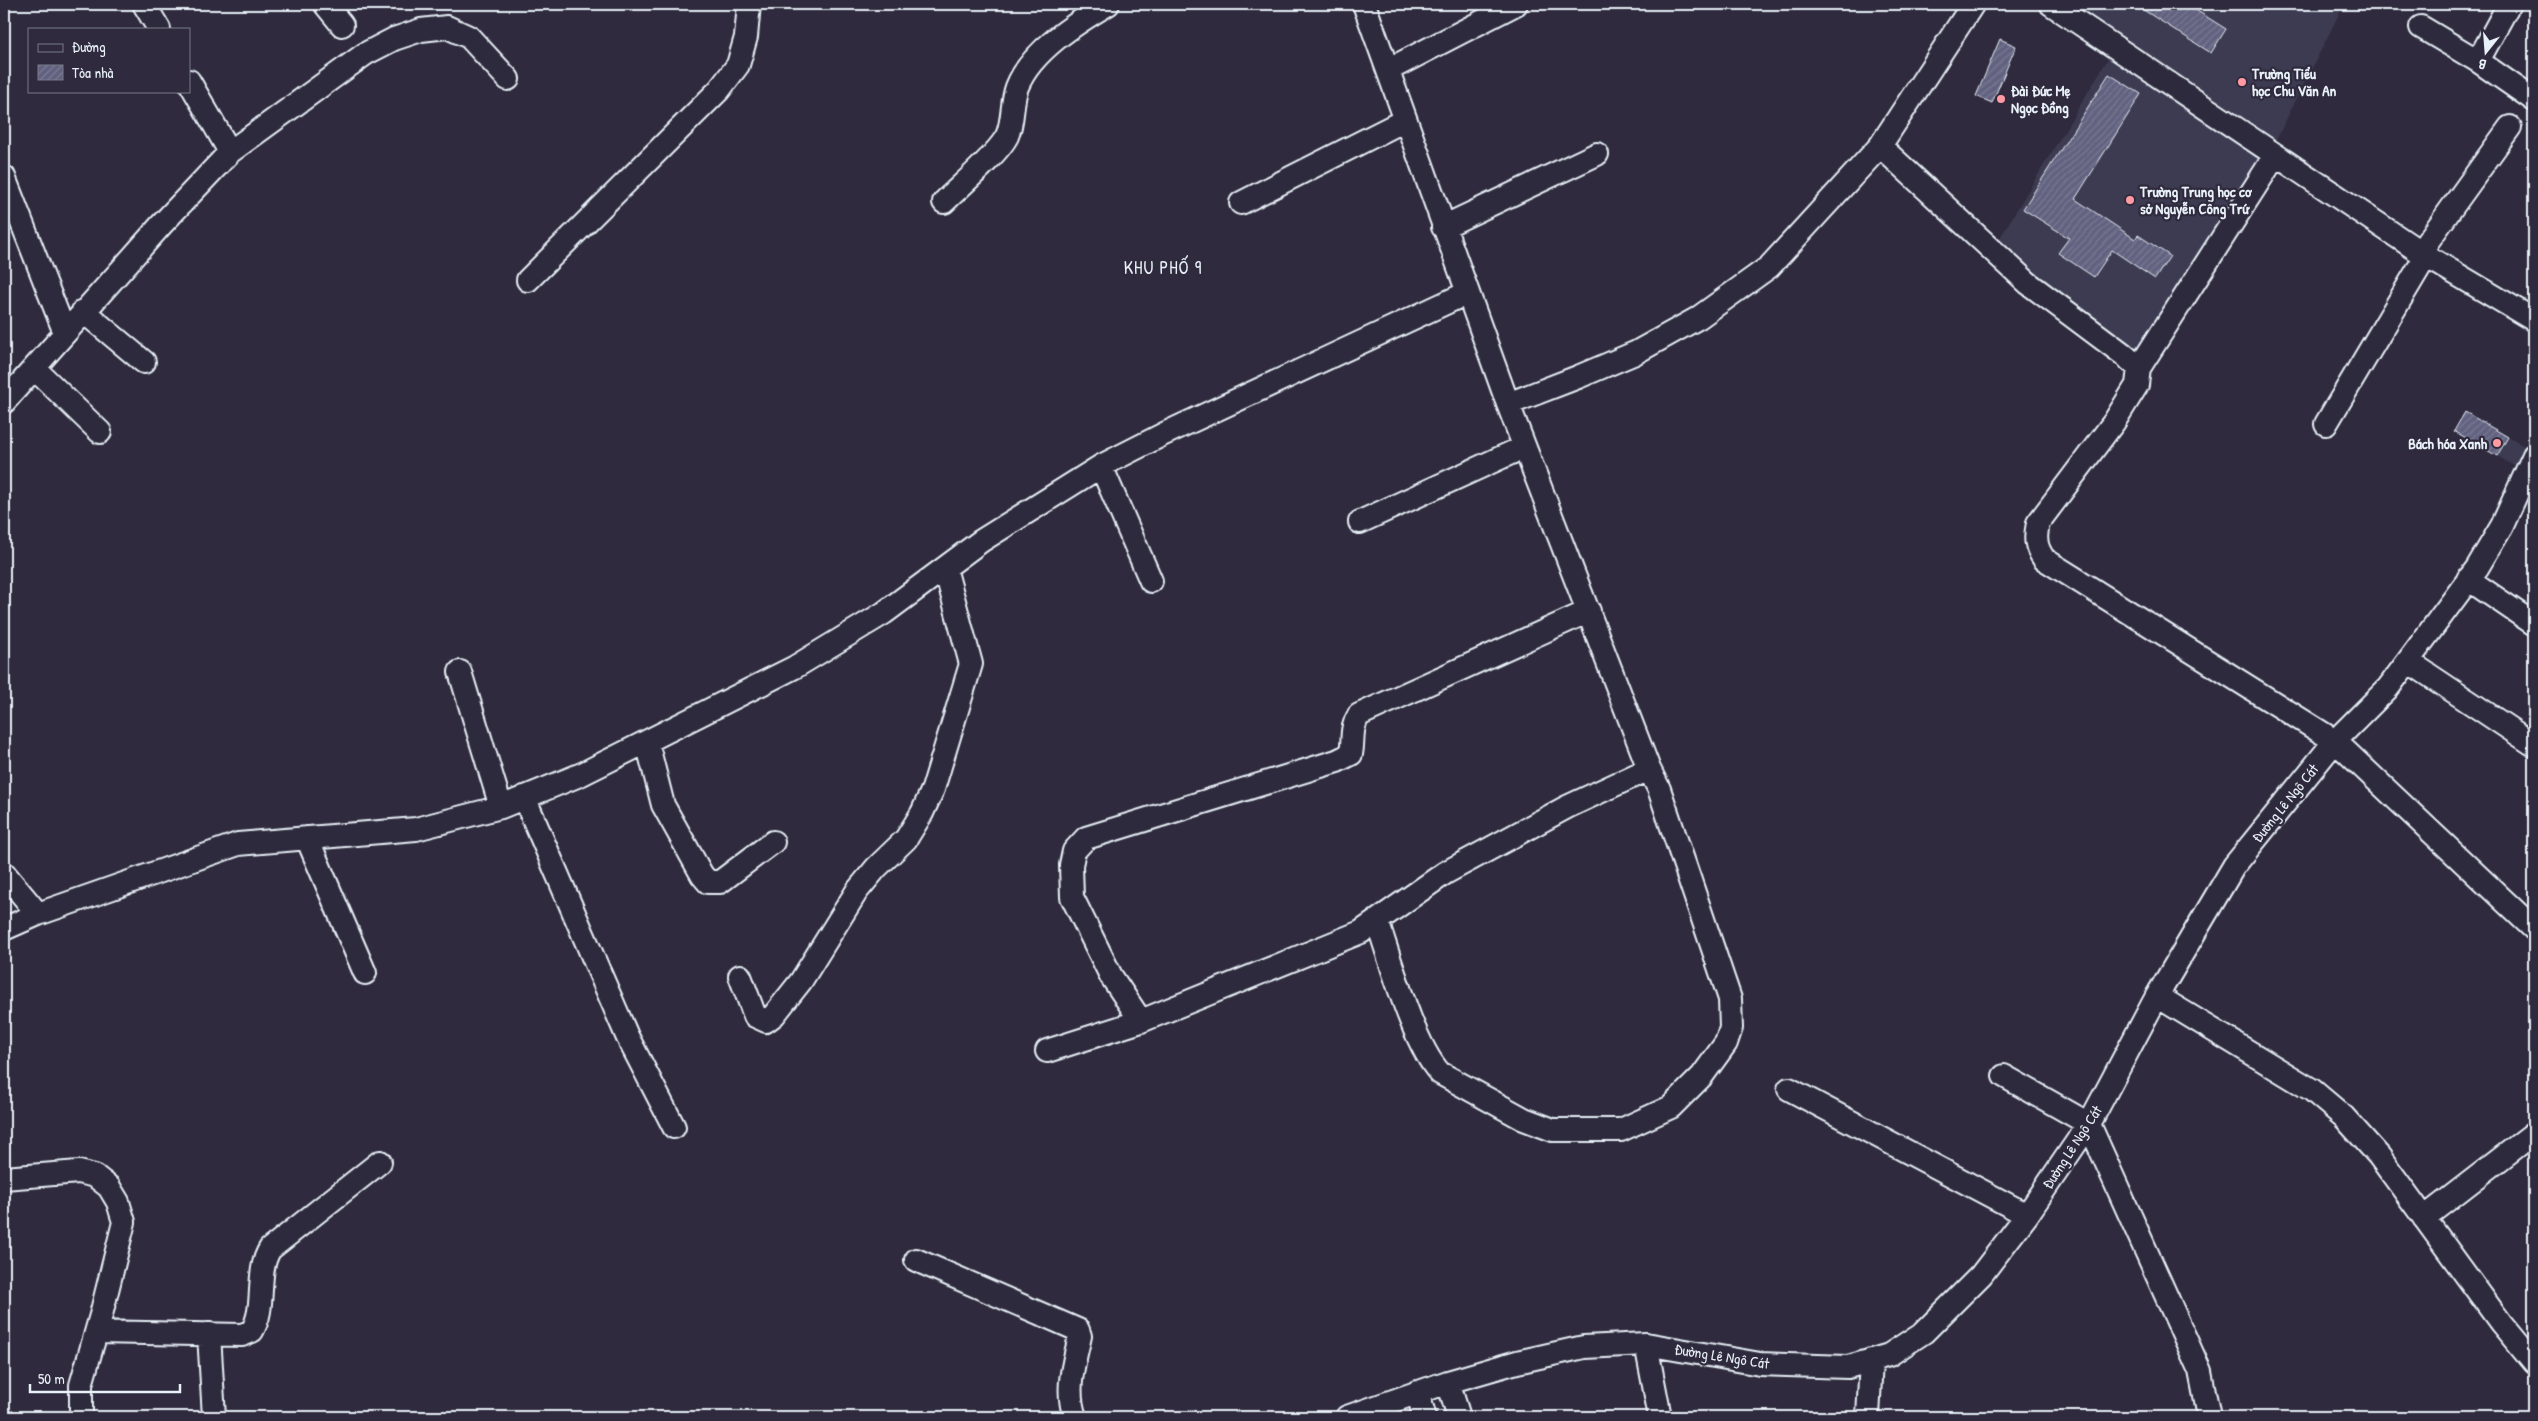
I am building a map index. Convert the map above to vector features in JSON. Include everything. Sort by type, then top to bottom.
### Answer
[{"type":"street","points":[[144,4],[158,28]]},
{"type":"street","points":[[325,4],[342,25]]},
{"type":"street","points":[[528,280],[719,90],[738,66],[746,37],[749,4]]},
{"type":"street","points":[[944,202],[1002,144],[1011,123],[1016,88],[1030,64],[1074,25],[1108,4]]},
{"type":"street","points":[[1364,4],[1466,293],[1649,769],[1659,789],[1730,999],[1731,1028],[1726,1043],[1702,1076],[1670,1107],[1621,1130],[1553,1130],[1524,1120],[1440,1073],[1431,1063],[1416,1030],[1377,921]]},
{"type":"street","points":[[1388,70],[1516,4]]},
{"type":"street","points":[[1508,404],[1635,353],[1698,318],[1769,267],[1880,146],[1973,4]]},
{"type":"street","points":[[2051,4],[2078,12],[2275,156],[2423,254],[2534,320]]},
{"type":"street","points":[[2478,61],[2509,4]]},
{"type":"street","points":[[4,402],[83,311],[230,152],[365,54],[394,39],[421,30],[447,28],[468,37],[508,79]]},
{"type":"street","points":[[2421,28],[2478,61],[2534,100]]},
{"type":"street","points":[[190,83],[230,152]]},
{"type":"street","points":[[1241,203],[1405,120]]},
{"type":"street","points":[[2326,424],[2423,254],[2510,127]]},
{"type":"street","points":[[1880,146],[2028,283],[2139,368]]},
{"type":"street","points":[[1444,228],[1597,154]]},
{"type":"street","points":[[2275,156],[2139,368],[2137,386],[2038,523],[2034,538],[2037,549],[2044,559],[2335,741],[2534,929]]},
{"type":"street","points":[[4,177],[65,333]]},
{"type":"street","points":[[4,929],[38,914],[238,844],[416,828],[501,808],[582,774],[795,667],[884,613],[981,541],[1101,466],[1164,434],[1466,293]]},
{"type":"street","points":[[83,311],[144,362]]},
{"type":"street","points":[[34,369],[100,432]]},
{"type":"street","points":[[1360,522],[1524,447]]},
{"type":"street","name":"Đường Lê Ngô Cát","points":[[1347,1417],[1448,1382],[1517,1362],[1584,1347],[1646,1344],[1760,1364],[1848,1367],[1889,1355],[1924,1332],[1980,1275],[2027,1215],[2089,1124],[2157,996],[2234,866],[2335,741],[2388,688],[2468,580],[2502,526],[2534,455]]},
{"type":"street","points":[[1101,466],[1151,581]]},
{"type":"street","points":[[740,976],[755,1016],[766,1021],[774,1015],[801,980],[857,891],[876,868],[906,839],[922,813],[933,789],[971,664],[945,568]]},
{"type":"street","points":[[2468,580],[2534,624]]},
{"type":"street","points":[[1141,1021],[1111,976],[1072,897],[1071,865],[1074,851],[1086,838],[1337,761],[1351,754],[1354,738],[1352,725],[1359,715],[1588,611]]},
{"type":"street","points":[[2408,660],[2534,745]]},
{"type":"street","points":[[460,672],[501,808]]},
{"type":"street","points":[[647,742],[663,805],[702,875],[708,882],[720,882],[773,842]]},
{"type":"street","points":[[1047,1051],[1141,1021],[1361,932],[1445,873],[1567,807],[1649,769]]},
{"type":"street","points":[[524,797],[626,1036],[674,1127]]},
{"type":"street","points":[[307,838],[364,973]]},
{"type":"street","points":[[4,873],[38,914]]},
{"type":"street","points":[[2157,996],[2312,1090],[2344,1117],[2379,1156],[2500,1323],[2534,1363]]},
{"type":"street","points":[[2004,1076],[2089,1124],[2200,1371],[2209,1417]]},
{"type":"street","points":[[1789,1089],[2027,1215]]},
{"type":"street","points":[[2424,1218],[2534,1134]]},
{"type":"street","points":[[97,1332],[242,1335],[252,1331],[259,1311],[264,1262],[270,1248],[380,1162]]},
{"type":"street","points":[[4,1178],[79,1172],[95,1176],[108,1187],[118,1202],[124,1222],[97,1332],[81,1386],[81,1417]]},
{"type":"street","points":[[916,1260],[1078,1330],[1080,1336],[1069,1381],[1070,1401],[1075,1417]]},
{"type":"street","points":[[209,1334],[214,1417]]},
{"type":"street","points":[[1646,1344],[1660,1417]]},
{"type":"street","points":[[1868,1417],[1872,1360]]},
{"type":"street","points":[[1448,1382],[1459,1417]]},
{"type":"street","points":[[1417,1392],[1425,1417]]},
{"type":"shaded area","name":"Trường Tiểu học Chu Văn An","points":[[2090,4],[2344,4],[2273,146],[2083,18]]},
{"type":"shaded area","name":"Trường Trung học cơ sở Nguyễn Công Trứ","points":[[2111,54],[2266,157],[2136,357],[1996,244]]},
{"type":"shaded area","name":"Bách hóa Xanh","points":[[2465,412],[2529,449],[2521,470],[2454,431]]},
{"type":"building","points":[[2134,4],[2186,4],[2226,29],[2211,53]]},
{"type":"building","points":[[2000,39],[2016,46],[1992,103],[1976,96]]},
{"type":"building","points":[[2109,74],[2141,94],[2075,199],[2135,239],[2138,235],[2170,256],[2155,279],[2112,250],[2094,277],[2058,253],[2069,238],[2023,209]]},
{"type":"building","name":"Bách hóa Xanh","points":[[2465,412],[2508,437],[2497,456],[2454,431]]},
{"type":"place","name":"Trường Tiểu học Chu Văn An","points":[[2242,82]]},
{"type":"place","name":"Đài Đức Mẹ Ngọc Đồng","points":[[2001,99]]},
{"type":"place","name":"Trường Trung học cơ sở Nguyễn Công Trứ","points":[[2130,200]]},
{"type":"place","name":"Bách hóa Xanh","points":[[2497,443]]},
{"type":"district","name":"KHU PHỐ 9","points":[[1163,267]]}]
